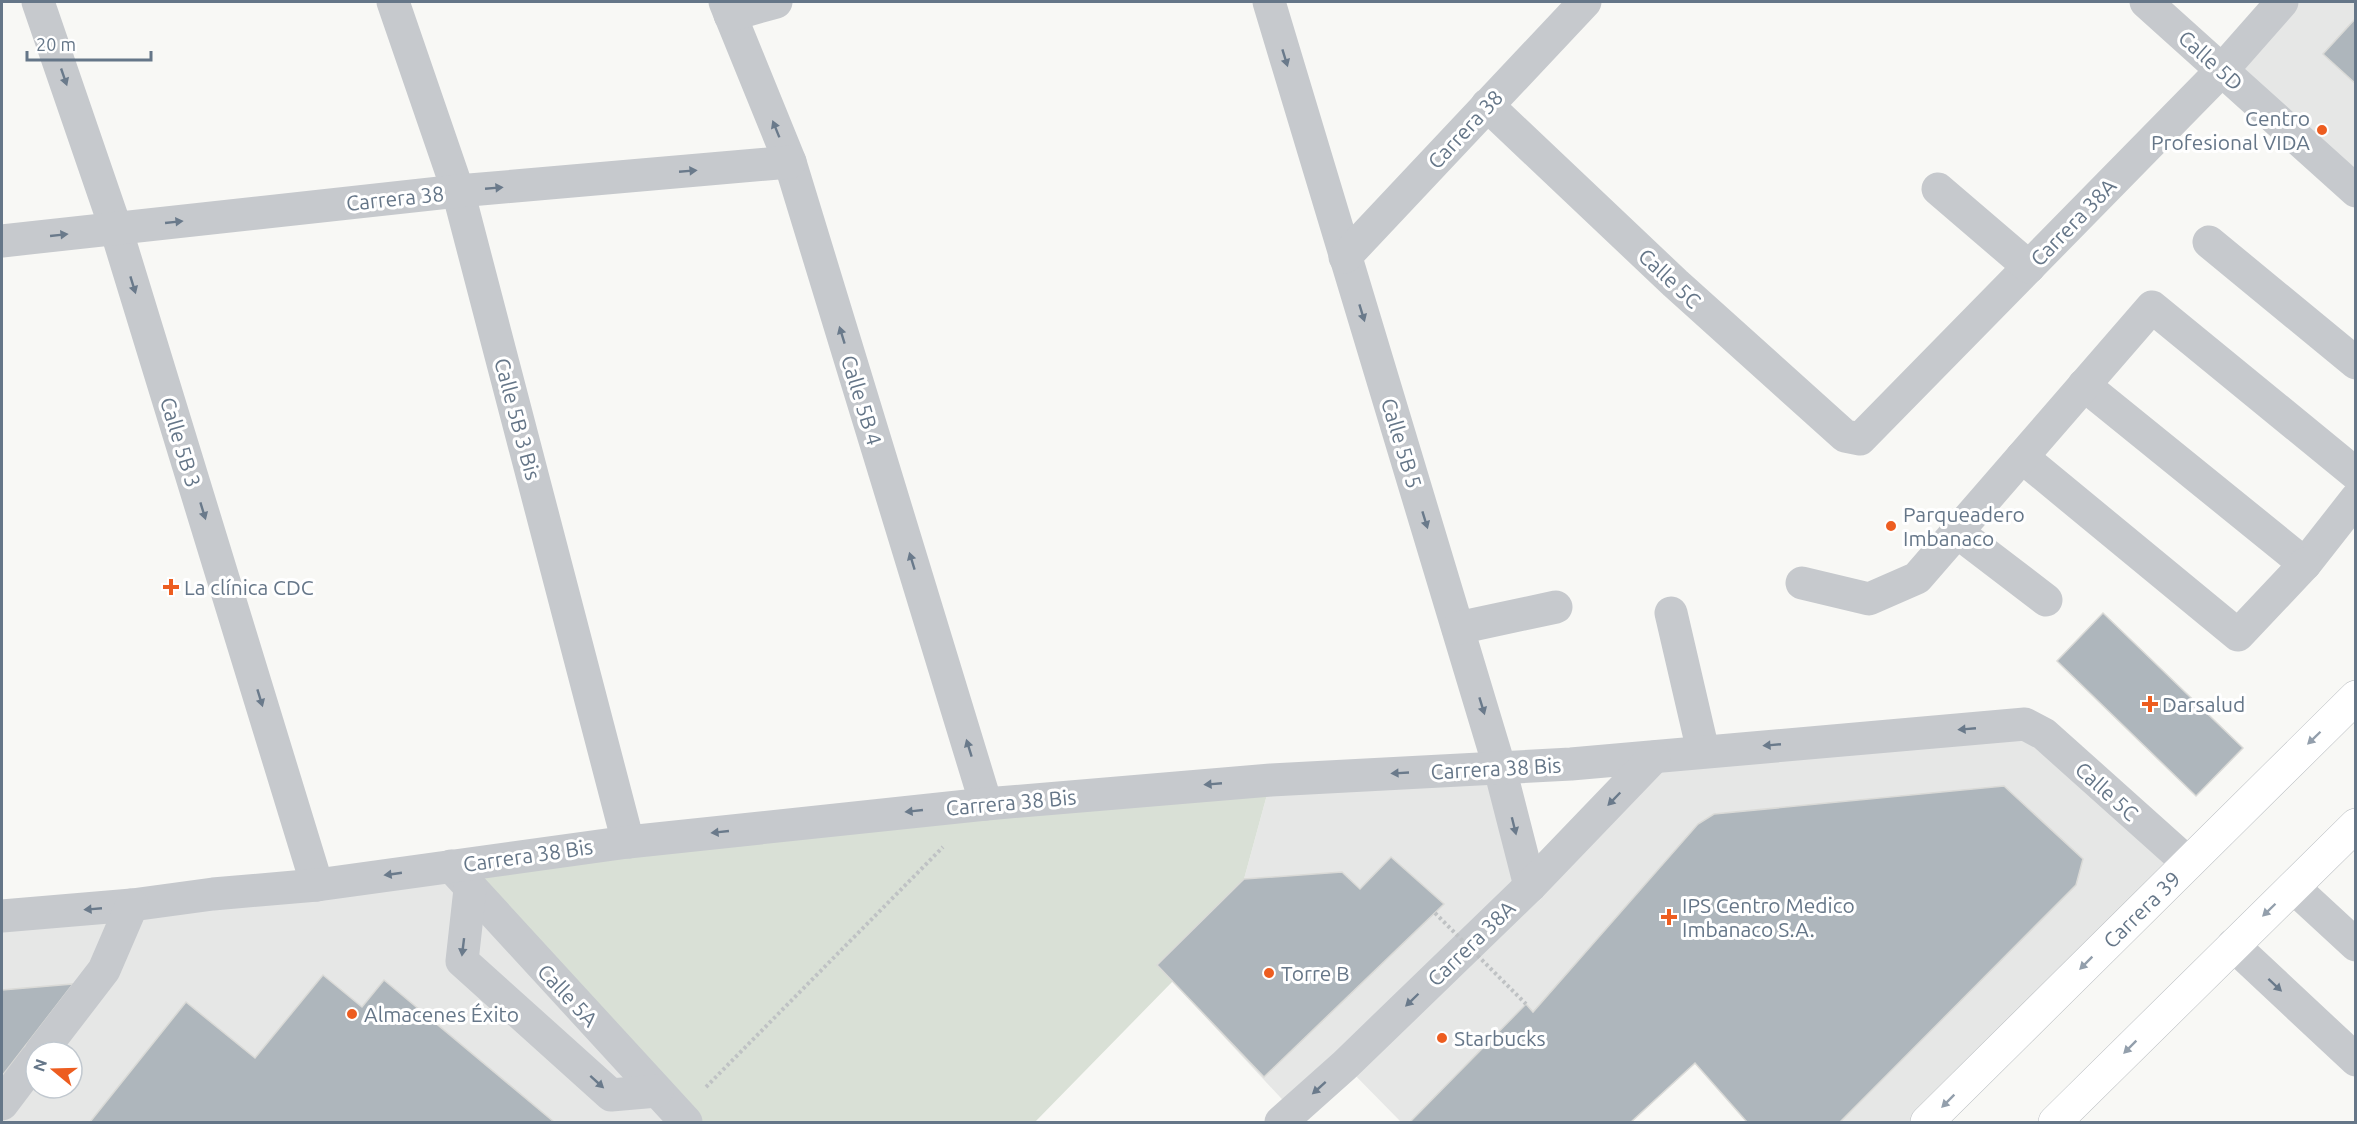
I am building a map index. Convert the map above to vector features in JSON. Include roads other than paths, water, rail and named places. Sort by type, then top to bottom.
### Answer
[{"type":"main road","name":"Carrera 39","points":[[1926,1122],[2355,697]]},
{"type":"main road","points":[[2055,1122],[2355,825]]},
{"type":"street","name":"Calle 5B 3","points":[[38,2],[116,229],[317,885]]},
{"type":"street","name":"Calle 5B 3 Bis","points":[[393,2],[458,191],[628,842]]},
{"type":"street","points":[[728,8],[776,2]]},
{"type":"street","name":"Calle 5B 5","points":[[1269,2],[1500,769],[1530,886]]},
{"type":"street","name":"Carrera 38","points":[[1345,257],[1585,2]]},
{"type":"street","name":"Calle 5D","points":[[2146,2],[2223,69],[2355,191]]},
{"type":"street","name":"Carrera 38A","points":[[1860,439],[2223,69],[2282,2]]},
{"type":"street","name":"Calle 5B 4","points":[[728,8],[790,162],[986,804]]},
{"type":"street","name":"Calle 5C","points":[[1487,105],[1675,283],[1845,436],[1860,439]]},
{"type":"street","name":"Carrera 38","points":[[2,242],[458,191],[790,162]]},
{"type":"street","points":[[1938,189],[2029,267]]},
{"type":"street","points":[[2209,243],[2355,363]]},
{"type":"street","points":[[1802,583],[1869,599],[1917,578],[2152,307],[2355,474]]},
{"type":"street","points":[[2084,385],[2305,564]]},
{"type":"street","points":[[2022,456],[2238,634],[2305,564],[2355,499]]},
{"type":"street","points":[[1957,532],[2046,600]]},
{"type":"street","points":[[1458,628],[1556,607]]},
{"type":"street","points":[[1671,613],[1704,751]]},
{"type":"street","name":"Calle 5C","points":[[2025,724],[2044,734],[2187,862]]},
{"type":"street","name":"Carrera 38 Bis","points":[[2,916],[317,885],[461,878],[628,842],[986,804],[1271,780],[1500,769],[2025,724]]},
{"type":"street","name":"Carrera 38A","points":[[1281,1122],[1346,1065],[1530,886],[1654,757]]},
{"type":"street","points":[[461,878],[462,961],[611,1095],[674,1110]]},
{"type":"street","name":"Calle 5A","points":[[461,878],[674,1110]]},
{"type":"street","points":[[2293,886],[2355,945]]},
{"type":"street","points":[[50,1040],[104,970],[132,905]]},
{"type":"street","points":[[2233,945],[2355,1060]]},
{"type":"street","points":[[2,1104],[24,1075]]},
{"type":"place","name":"Centro Profesional VIDA","points":[[2322,130]]},
{"type":"place","name":"Parqueadero Imbanaco","points":[[1891,526]]},
{"type":"place","name":"La clínica CDC","points":[[171,587]]},
{"type":"place","name":"Darsalud","points":[[2150,704]]},
{"type":"place","name":"IPS Centro Medico Imbanaco S.A.","points":[[1669,917]]},
{"type":"place","name":"Torre B","points":[[1269,973]]},
{"type":"place","name":"Almacenes Éxito","points":[[352,1014]]},
{"type":"place","name":"Starbucks","points":[[1442,1038]]}]
